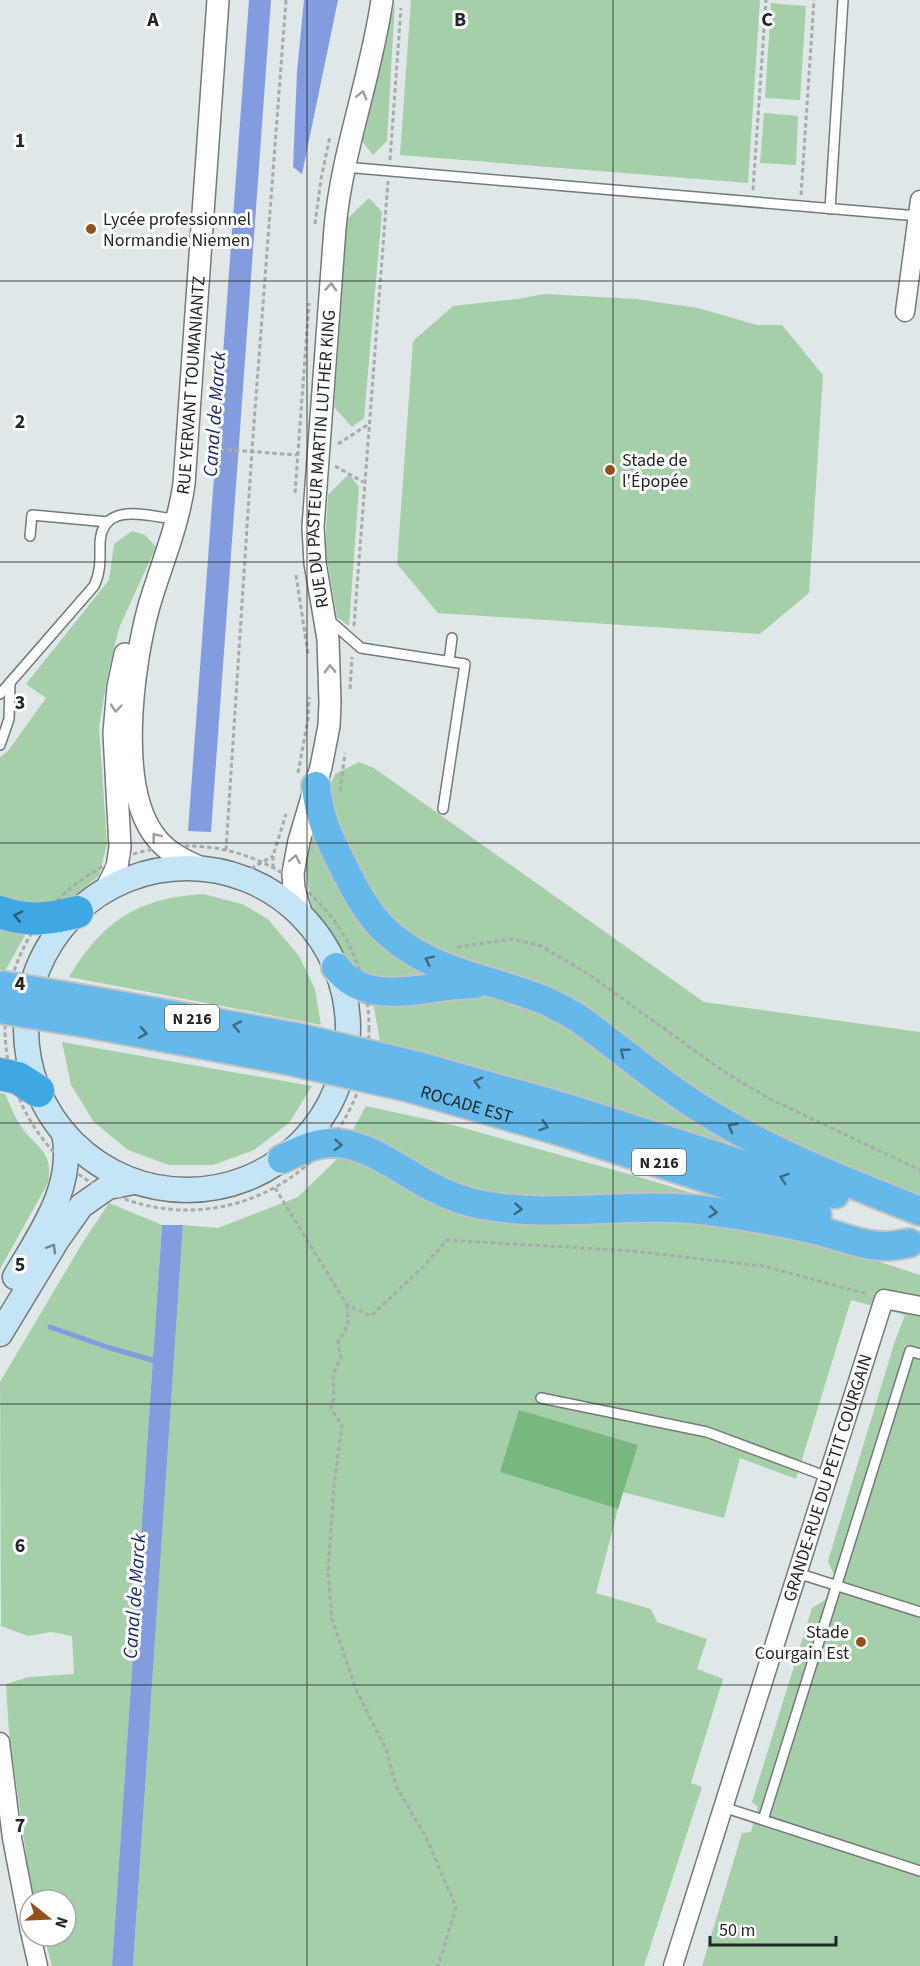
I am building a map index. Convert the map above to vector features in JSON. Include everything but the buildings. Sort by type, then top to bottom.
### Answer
[{"type":"highway","points":[[328,790],[324,828],[356,893],[392,937],[420,956],[458,972],[543,999],[578,1018],[670,1088],[737,1130],[788,1156],[920,1211]]},
{"type":"highway","points":[[0,912],[22,918],[42,919],[77,912]]},
{"type":"highway","points":[[336,967],[350,982],[362,988],[380,992],[400,992],[456,984],[504,987]]},
{"type":"highway","name":"ROCADE EST","points":[[0,985],[87,1011],[290,1048],[567,1108],[916,1237]]},
{"type":"highway","name":"ROCADE EST","points":[[0,1009],[87,1011]]},
{"type":"highway","points":[[0,1074],[18,1078],[39,1091]]},
{"type":"highway","points":[[282,1159],[316,1145],[342,1144],[370,1151],[445,1194],[482,1205],[540,1211],[689,1209],[751,1216],[885,1246],[916,1237]]},
{"type":"main road","points":[[178,868],[204,869],[238,876],[266,888],[302,916],[321,940],[336,967],[347,1012],[347,1042],[342,1072],[324,1114],[305,1139],[282,1159],[251,1177],[216,1188],[172,1190],[134,1182],[111,1172],[90,1158],[64,1133],[50,1113],[39,1091],[30,1063],[26,1033],[31,988],[49,947],[66,923],[105,891],[128,879],[178,868]]},
{"type":"main road","points":[[0,1302],[45,1225],[58,1197],[66,1165],[64,1133]]},
{"type":"main road","points":[[0,1334],[40,1266],[81,1206],[108,1187],[134,1182]]},
{"type":"street","name":"RUE YERVANT TOUMANIANTZ","points":[[204,869],[172,853],[157,839],[142,814],[135,778],[132,726],[136,665],[150,606],[178,520],[186,457],[219,0]]},
{"type":"street","name":"RUE DU PASTEUR MARTIN LUTHER KING","points":[[302,916],[295,896],[293,873],[297,850],[328,790],[326,746],[330,703],[330,662],[314,545],[318,455],[336,220],[344,167],[371,60],[382,0]]},
{"type":"street","points":[[905,312],[917,239],[919,208]]},
{"type":"street","name":"RUE YERVANT TOUMANIANTZ","points":[[105,891],[117,867],[120,847],[114,733],[122,668],[138,612],[167,554]]},
{"type":"street","points":[[884,1299],[920,1306]]},
{"type":"street","name":"GRANDE-RUE DU PETIT COURGAIN","points":[[673,1966],[884,1299]]},
{"type":"street","points":[[0,1742],[12,1838],[21,1888]]},
{"type":"street","points":[[34,1948],[38,1966]]},
{"type":"lane","points":[[830,209],[843,0]]},
{"type":"lane","points":[[344,167],[830,209],[919,208]]},
{"type":"lane","points":[[0,694],[94,586],[100,567],[101,536],[108,522],[120,514],[129,513],[178,520]]},
{"type":"lane","points":[[30,536],[32,515],[108,522]]},
{"type":"lane","points":[[325,616],[361,648],[465,664],[443,809]]},
{"type":"lane","points":[[449,661],[452,638]]},
{"type":"lane","points":[[0,745],[9,719],[10,682]]},
{"type":"lane","points":[[763,1820],[910,1351],[920,1354]]},
{"type":"lane","points":[[541,1398],[707,1432],[828,1477]]},
{"type":"lane","points":[[797,1573],[920,1612]]},
{"type":"lane","points":[[723,1807],[920,1870]]},
{"type":"path","points":[[226,850],[252,450],[286,0]]},
{"type":"path","points":[[349,696],[402,0]]},
{"type":"path","points":[[752,202],[766,0]]},
{"type":"path","points":[[800,206],[814,0]]},
{"type":"path","points":[[318,455],[369,424]]},
{"type":"path","points":[[208,448],[318,455],[364,482]]},
{"type":"path","points":[[328,790],[345,750]]},
{"type":"path","points":[[238,876],[273,856],[273,867]]},
{"type":"path","points":[[451,946],[513,939],[541,946],[587,973],[723,1071],[770,1099],[920,1170]]},
{"type":"path","points":[[275,1188],[347,1305],[348,1325],[338,1342],[341,1357],[333,1375],[332,1409],[342,1425],[334,1485],[328,1570],[333,1619],[357,1692],[386,1749],[396,1786],[426,1837],[456,1907],[438,1966]]},
{"type":"path","points":[[347,1305],[371,1316],[424,1266],[447,1240],[632,1251],[763,1266],[884,1299]]},
{"type":"green space","points":[[411,0],[760,0],[748,183],[400,155]]},
{"type":"green space","points":[[395,1],[387,141],[373,155],[361,140]]},
{"type":"green space","points":[[771,3],[806,6],[800,100],[765,98]]},
{"type":"green space","points":[[764,113],[798,116],[796,165],[760,163]]},
{"type":"green space","points":[[369,198],[382,212],[364,418],[352,427],[334,407],[347,219]]},
{"type":"green space","name":"Stade de l'Épopée","points":[[544,294],[636,299],[698,308],[757,325],[782,325],[823,375],[809,593],[760,634],[438,613],[397,564],[413,341],[453,306]]},
{"type":"green space","points":[[349,474],[359,487],[349,626],[337,617],[325,548],[328,495]]},
{"type":"green space","points":[[132,531],[145,535],[156,547],[119,628],[108,673],[99,727],[107,844],[99,876],[60,906],[0,900],[0,757],[8,751],[46,698],[26,684],[109,580],[114,544]]},
{"type":"green space","points":[[359,762],[374,768],[704,1002],[920,1032],[920,1194],[846,1168],[762,1131],[675,1074],[572,997],[527,980],[480,968],[422,944],[384,912],[348,849],[330,807],[328,791],[335,774]]},
{"type":"green space","points":[[314,831],[443,973],[390,986],[352,969],[311,905],[306,868]]},
{"type":"green space","points":[[203,894],[242,904],[268,919],[299,956],[315,989],[321,1025],[69,977],[95,941],[124,916],[159,901]]},
{"type":"green space","points":[[0,921],[29,928],[5,971],[0,970]]},
{"type":"green space","points":[[465,989],[552,1009],[774,1157],[380,1041],[373,1003]]},
{"type":"green space","points":[[62,1042],[312,1086],[289,1123],[254,1150],[213,1165],[169,1165],[128,1150],[94,1122],[71,1085]]},
{"type":"green space","points":[[0,1093],[5,1094],[20,1125],[46,1156],[49,1172],[48,1183],[0,1269]]},
{"type":"green space","points":[[366,1106],[453,1125],[735,1206],[837,1248],[920,1275],[920,1966],[702,1966],[742,1833],[751,1832],[758,1807],[752,1802],[812,1608],[825,1600],[834,1575],[828,1561],[905,1315],[851,1300],[796,1479],[740,1458],[724,1518],[622,1492],[638,1445],[500,1472],[618,1509],[596,1593],[651,1609],[657,1622],[707,1639],[697,1669],[723,1679],[691,1783],[702,1787],[644,1966],[133,1966],[183,1225],[218,1228],[298,1197],[337,1159]]},
{"type":"green space","points":[[109,1203],[162,1225],[112,1966],[52,1966],[47,1948],[78,1948],[78,1888],[31,1888],[9,1732],[6,1684],[29,1677],[74,1674],[72,1636],[51,1632],[28,1636],[1,1626],[0,1382],[83,1242]]},
{"type":"green space","points":[[519,1410],[638,1445],[618,1509],[500,1472]]},
{"type":"water","points":[[249,0],[271,0],[211,832],[188,831]]},
{"type":"water","points":[[304,0],[338,0],[302,174],[293,167],[297,72]]},
{"type":"water","points":[[162,1225],[183,1225],[133,1966],[112,1966]]},
{"type":"waterway","points":[[50,1327],[159,1362]]},
{"type":"place","name":"Lycée professionnel Normandie Niemen","points":[[91,229]]},
{"type":"place","name":"Stade de l'Épopée","points":[[610,470]]},
{"type":"place","name":"Stade Courgain Est","points":[[861,1642]]},
{"type":"water label","name":"Canal de Marck","points":[[214,414]]},
{"type":"water label","name":"Canal de Marck","points":[[134,1596]]}]
